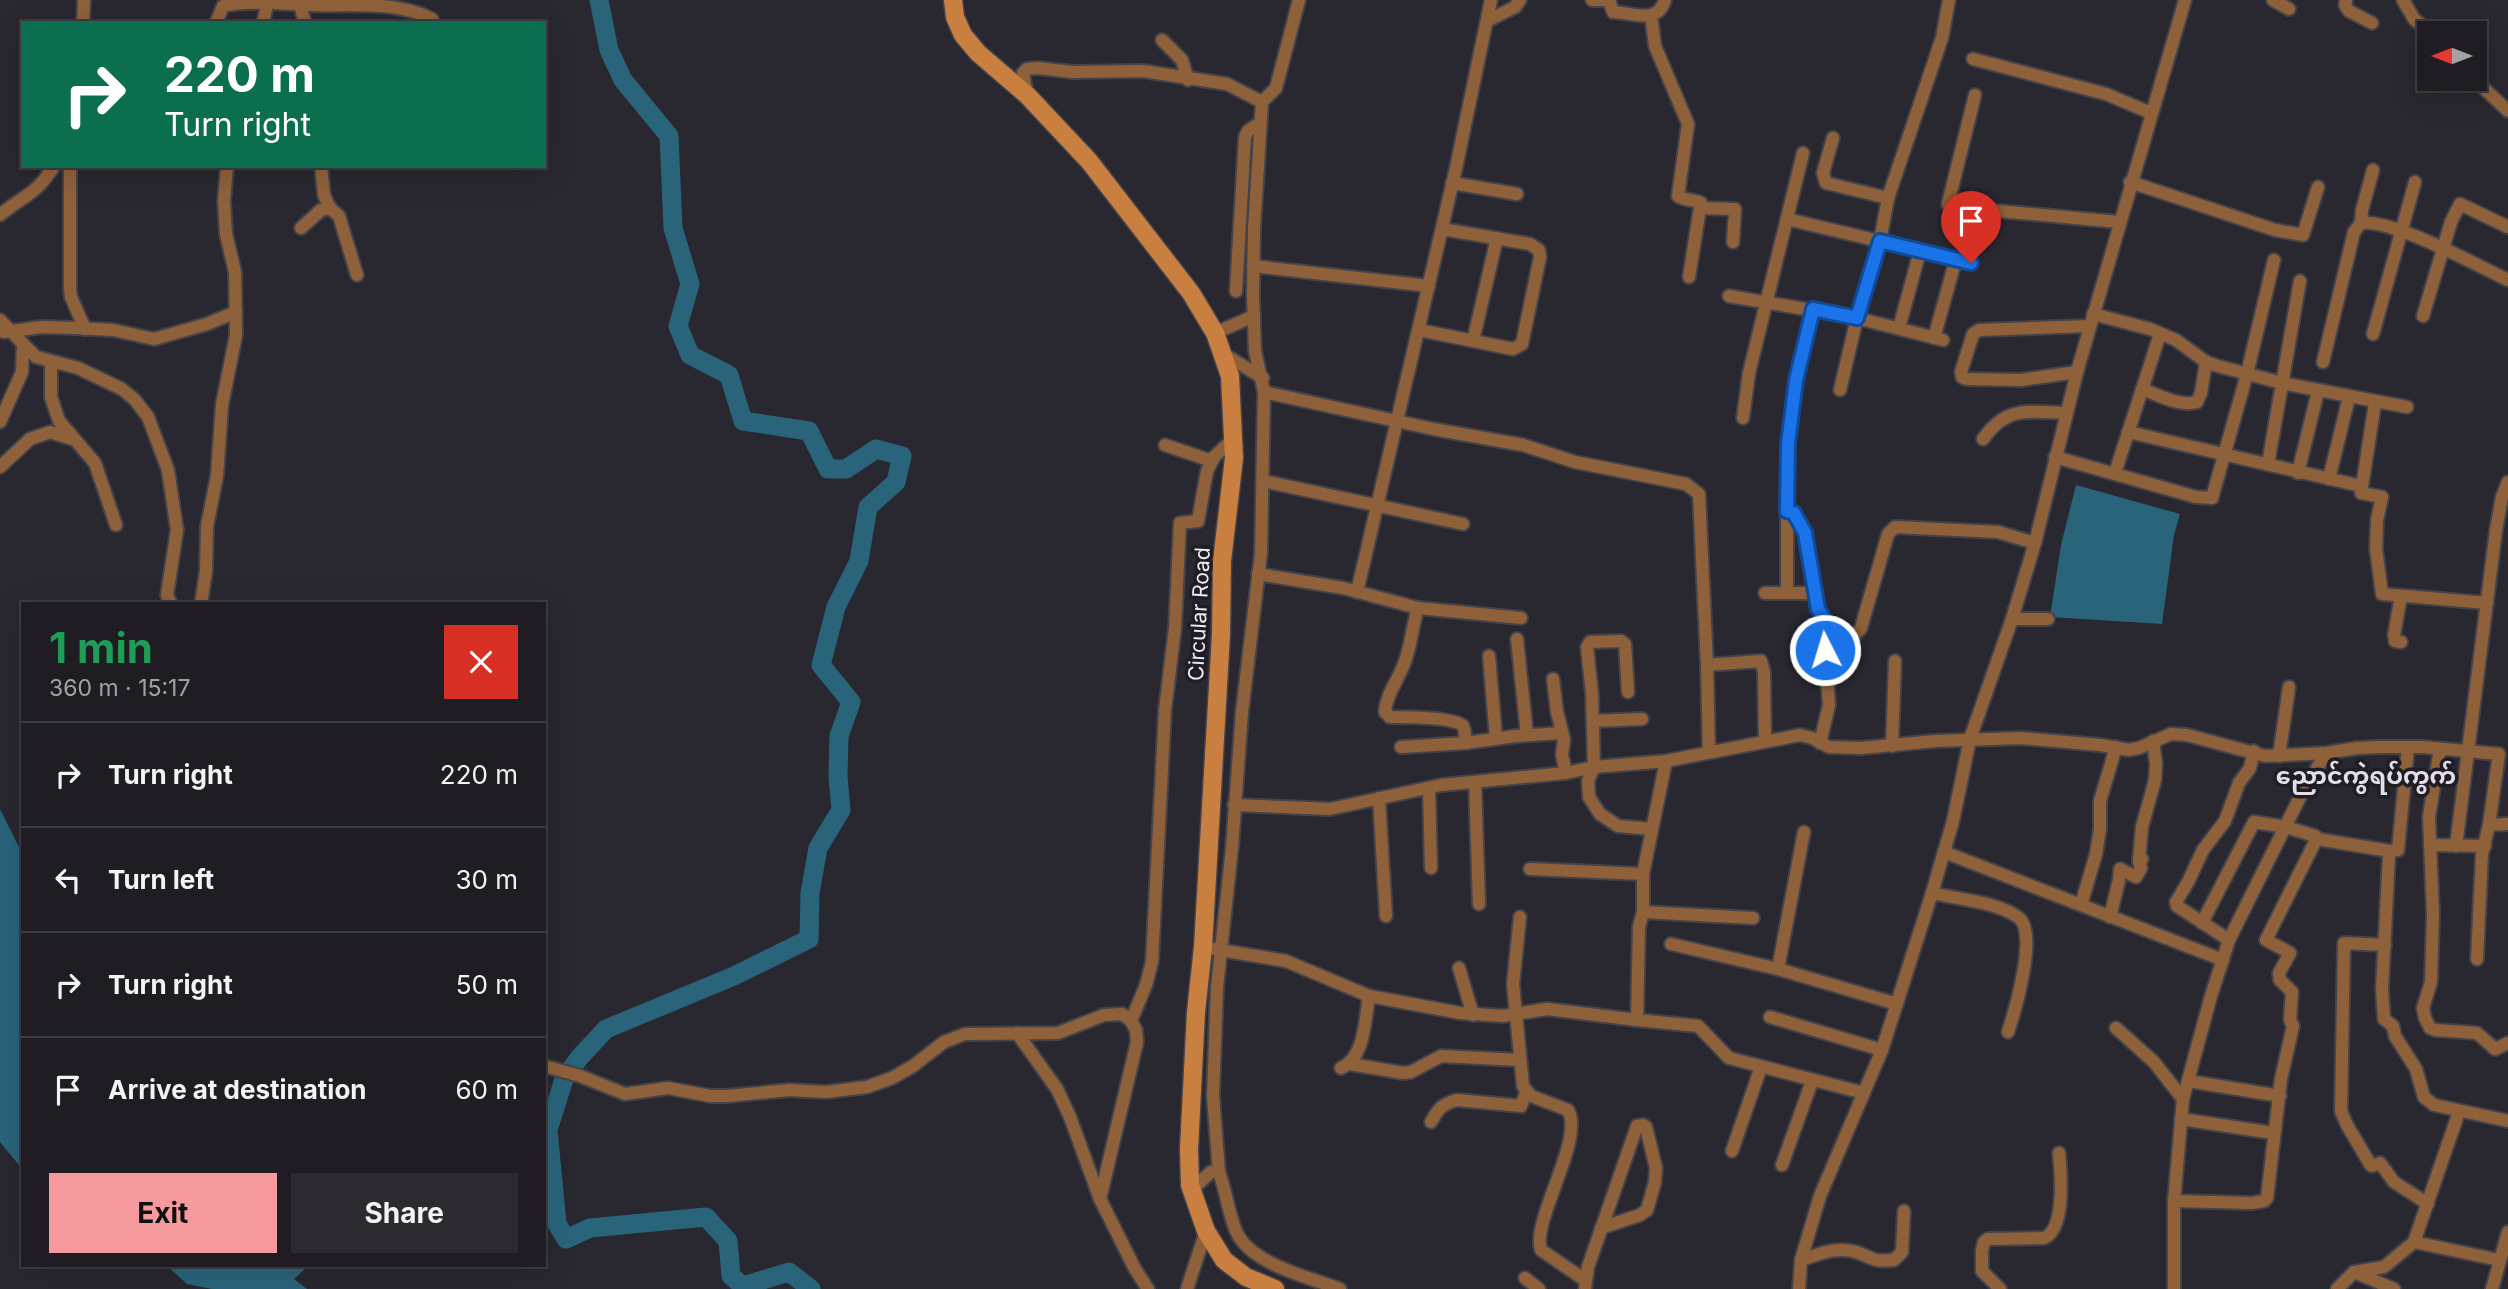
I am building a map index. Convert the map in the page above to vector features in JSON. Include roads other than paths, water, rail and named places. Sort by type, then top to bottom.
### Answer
[{"type":"main road","name":"Circular Road","points":[[953,0],[955,17],[962,35],[978,53],[1027,95],[1089,161],[1191,293],[1214,333],[1230,376],[1234,458],[1223,561],[1211,948],[1194,1039],[1189,1149],[1191,1191],[1206,1231],[1232,1268],[1275,1289]]},
{"type":"street","points":[[83,21],[84,0]]},
{"type":"street","points":[[1299,0],[1276,88],[1262,102],[1259,123],[1253,266],[1255,351],[1264,392],[1261,553],[1234,805],[1232,848],[1211,948],[1213,1096],[1219,1172],[1237,1234],[1260,1258],[1340,1289]]},
{"type":"street","points":[[1357,592],[1442,229],[1491,0]]},
{"type":"street","points":[[1487,21],[1515,7],[1520,0]]},
{"type":"street","points":[[1592,0],[1609,0],[1613,12],[1651,15],[1662,10],[1665,0]]},
{"type":"street","points":[[1840,390],[1857,318],[1880,241],[1888,198],[1942,38],[1949,0]]},
{"type":"street","points":[[1799,1289],[1801,1260],[1820,1196],[1882,1050],[1944,852],[1970,739],[2035,543],[2077,372],[2185,0]]},
{"type":"street","points":[[2273,0],[2289,9]]},
{"type":"street","points":[[2346,0],[2345,5],[2349,11],[2372,23]]},
{"type":"street","points":[[2403,0],[2417,21]]},
{"type":"street","points":[[262,21],[267,2]]},
{"type":"street","points":[[217,21],[223,6],[267,2],[300,5],[377,3],[432,19]]},
{"type":"street","points":[[300,5],[304,21]]},
{"type":"street","points":[[1651,15],[1655,46],[1688,124],[1678,196],[1701,203],[1689,276]]},
{"type":"street","points":[[1162,40],[1182,61],[1188,80]]},
{"type":"street","points":[[1973,59],[2106,93],[2151,113]]},
{"type":"street","points":[[1027,95],[1023,73],[1027,69],[1072,72],[1143,71],[1227,84],[1262,102]]},
{"type":"street","points":[[2487,91],[2508,111]]},
{"type":"street","points":[[1975,95],[1948,204],[1954,207],[2119,222]]},
{"type":"street","points":[[1236,291],[1245,137],[1248,131],[1259,123]]},
{"type":"street","points":[[1833,138],[1823,173],[1826,183],[1888,198]]},
{"type":"street","points":[[1743,418],[1749,373],[1765,302],[1803,153]]},
{"type":"street","points":[[0,215],[37,190],[53,168]]},
{"type":"street","points":[[70,168],[70,289],[85,329]]},
{"type":"street","points":[[201,602],[206,571],[207,526],[217,476],[222,405],[236,335],[235,272],[226,234],[224,201],[227,168]]},
{"type":"street","points":[[321,168],[324,195],[330,208],[339,216],[356,275]]},
{"type":"street","points":[[2323,362],[2354,232],[2361,223],[2361,210],[2373,170]]},
{"type":"street","points":[[2130,182],[2276,230],[2303,235],[2318,187]]},
{"type":"street","points":[[2373,334],[2415,182]]},
{"type":"street","points":[[1452,183],[1517,194]]},
{"type":"street","points":[[2423,316],[2460,204],[2508,226]]},
{"type":"street","points":[[301,228],[321,210],[330,208]]},
{"type":"street","points":[[1700,208],[1735,209],[1733,242]]},
{"type":"street","points":[[1787,219],[1971,263]]},
{"type":"street","points":[[2361,223],[2369,222],[2401,231],[2508,280]]},
{"type":"street","points":[[1419,330],[1513,349],[1522,344],[1540,257],[1539,250],[1530,244],[1442,229]]},
{"type":"street","points":[[1473,341],[1497,238]]},
{"type":"street","points":[[1899,328],[1920,251]]},
{"type":"street","points":[[1729,296],[1857,318],[1939,339],[1956,259]]},
{"type":"street","points":[[2055,457],[2196,497],[2212,498],[2247,374],[2274,260]]},
{"type":"street","points":[[1253,266],[1429,286]]},
{"type":"street","points":[[2268,464],[2300,281]]},
{"type":"street","points":[[1787,593],[1788,444],[1796,380],[1813,309]]},
{"type":"street","points":[[5,332],[42,327],[113,330],[154,339],[236,312]]},
{"type":"street","points":[[1214,333],[1254,316]]},
{"type":"street","points":[[0,320],[5,332],[36,357],[78,368],[122,389],[148,417],[168,470],[177,530],[167,594],[170,602]]},
{"type":"street","points":[[2077,372],[2021,380],[1965,379],[1961,372],[1973,334],[1979,330],[2092,320],[2160,334],[2176,340],[2206,362],[2247,374],[2375,403],[2407,407]]},
{"type":"street","points":[[2115,472],[2160,334]]},
{"type":"street","points":[[0,422],[22,372],[23,346]]},
{"type":"street","points":[[1222,353],[1263,378]]},
{"type":"street","points":[[51,362],[51,397],[59,421],[95,463],[116,525]]},
{"type":"street","points":[[2142,389],[2177,401],[2190,404],[2197,402],[2201,394],[2206,362]]},
{"type":"street","points":[[2298,472],[2318,391]]},
{"type":"street","points":[[1264,392],[1522,445],[1576,462],[1686,484],[1699,494],[1709,752]]},
{"type":"street","points":[[2329,479],[2349,397]]},
{"type":"street","points":[[2375,403],[2361,493],[2382,497],[2377,520],[2376,549],[2382,594],[2487,603]]},
{"type":"street","points":[[1983,439],[2000,418],[2012,414],[2066,413]]},
{"type":"street","points":[[0,467],[30,439],[50,432],[72,439]]},
{"type":"street","points":[[2128,432],[2361,486]]},
{"type":"street","points":[[1131,1021],[1152,962],[1164,723],[1175,628],[1180,523],[1198,521],[1207,471],[1212,461],[1233,439]]},
{"type":"street","points":[[1165,445],[1212,461]]},
{"type":"street","points":[[1263,481],[1463,524]]},
{"type":"street","points":[[2456,846],[2487,603],[2502,531],[2508,482]]},
{"type":"street","points":[[1787,511],[1794,513],[1805,533],[1818,609],[1823,617],[1829,705],[1820,743]]},
{"type":"street","points":[[1827,663],[1836,658],[1861,628],[1888,534],[1895,527],[1998,532],[2035,543]]},
{"type":"street","points":[[1258,574],[1312,582],[1418,608],[1521,618]]},
{"type":"street","points":[[1765,593],[1815,593]]},
{"type":"street","points":[[2401,642],[2395,641],[2394,635],[2402,596]]},
{"type":"street","points":[[1418,608],[1405,663],[1385,712],[1390,717],[1427,717],[1458,722],[1463,726],[1466,743]]},
{"type":"street","points":[[2012,619],[2048,619]]},
{"type":"street","points":[[1517,639],[1527,735]]},
{"type":"street","points":[[1628,692],[1625,644],[1621,641],[1590,642],[1587,648],[1594,767],[1588,781],[1589,797],[1600,814],[1618,826],[1651,829]]},
{"type":"street","points":[[1489,656],[1496,738]]},
{"type":"street","points":[[1707,665],[1760,661],[1764,672],[1765,740]]},
{"type":"street","points":[[1892,746],[1895,661]]},
{"type":"street","points":[[1553,679],[1564,740],[1562,755],[1566,773]]},
{"type":"street","points":[[2278,756],[2289,687]]},
{"type":"street","points":[[1593,721],[1642,719]]},
{"type":"street","points":[[1401,747],[1562,733]]},
{"type":"street","points":[[1234,805],[1330,808],[1429,788],[1566,773],[1594,767],[1666,761],[1748,747],[1765,740],[1800,736],[1829,747],[2021,738],[2129,750],[2171,734],[2187,735],[2265,756],[2326,754],[2357,748],[2408,747],[2499,754],[2503,768],[2482,854],[2477,959]]},
{"type":"street","points":[[2110,917],[2120,869],[2136,877],[2141,868],[2139,862],[2142,859],[2139,859],[2142,827],[2155,780],[2153,741]]},
{"type":"street","points":[[2081,905],[2096,854],[2100,829],[2100,801],[2116,747]]},
{"type":"street","points":[[2202,923],[2254,822],[2312,834],[2316,839],[2398,850],[2408,747]]},
{"type":"street","points":[[2440,749],[2429,817],[2433,914],[2431,982],[2423,1003],[2425,1018],[2430,1028],[2477,1033],[2496,1049],[2508,1043]]},
{"type":"street","points":[[2229,940],[2177,906],[2177,898],[2203,850],[2225,821],[2239,783],[2250,768],[2254,751]]},
{"type":"street","points":[[2174,1289],[2174,1201],[2183,1099],[2222,960],[2229,940],[2301,795],[2326,754]]},
{"type":"street","points":[[1637,1020],[1643,874],[1666,761]]},
{"type":"street","points":[[1475,782],[1479,904]]},
{"type":"street","points":[[1429,788],[1431,868]]},
{"type":"street","points":[[1379,798],[1386,916]]},
{"type":"street","points":[[2489,825],[2508,824]]},
{"type":"street","points":[[1778,969],[1804,832]]},
{"type":"street","points":[[2174,1201],[2252,1203],[2267,1198],[2281,1079],[2293,1026],[2290,1020],[2292,992],[2280,980],[2279,973],[2290,953],[2266,940],[2316,839]]},
{"type":"street","points":[[2430,845],[2485,846]]},
{"type":"street","points":[[2390,851],[2382,989],[2384,1019],[2393,1026],[2395,1036],[2416,1069],[2424,1097],[2434,1105],[2508,1121]]},
{"type":"street","points":[[1944,852],[2222,960]]},
{"type":"street","points":[[1530,869],[1643,874]]},
{"type":"street","points":[[1931,893],[2005,910],[2021,919],[2027,928],[2024,976],[2008,1032]]},
{"type":"street","points":[[1643,912],[1753,918]]},
{"type":"street","points":[[1520,917],[1513,984],[1522,1086],[1527,1092],[1568,1110],[1570,1114],[1570,1132],[1539,1246],[1541,1251],[1585,1285],[1601,1228],[1637,1126],[1646,1127],[1656,1168],[1647,1210],[1640,1215],[1601,1228]]},
{"type":"street","points":[[2385,945],[2344,943],[2341,1111],[2370,1164],[2372,1166],[2380,1163],[2394,1182],[2428,1204]]},
{"type":"street","points":[[1671,944],[1778,969],[1897,1004]]},
{"type":"street","points":[[1211,948],[1286,961],[1369,996],[1473,1015],[1503,1016],[1547,1009],[1698,1026],[1729,1058],[1864,1093]]},
{"type":"street","points":[[1460,968],[1473,1015]]},
{"type":"street","points":[[1369,996],[1361,1040],[1354,1058],[1345,1066],[1403,1073],[1411,1072],[1441,1056],[1520,1060]]},
{"type":"street","points":[[550,1066],[625,1094],[668,1088],[710,1096],[789,1090],[826,1091],[867,1087],[892,1077],[944,1042],[965,1034],[1058,1033],[1104,1015],[1122,1014],[1131,1021],[1136,1030],[1137,1042],[1100,1199]]},
{"type":"street","points":[[1770,1017],[1882,1050]]},
{"type":"street","points":[[2116,1028],[2154,1062],[2183,1099]]},
{"type":"street","points":[[1017,1033],[1056,1088],[1070,1117],[1100,1199],[1138,1275],[1148,1289]]},
{"type":"street","points":[[1732,1151],[1761,1067]]},
{"type":"street","points":[[1782,1165],[1812,1081]]},
{"type":"street","points":[[2188,1082],[2280,1096]]},
{"type":"street","points":[[1431,1122],[1440,1107],[1457,1100],[1521,1106],[1527,1092]]},
{"type":"street","points":[[2337,1289],[2354,1272],[2384,1267],[2414,1242],[2459,1112]]},
{"type":"street","points":[[2181,1119],[2273,1133]]},
{"type":"street","points":[[2000,1289],[1983,1271],[1984,1241],[2044,1238],[2050,1235],[2058,1220],[2060,1153]]},
{"type":"street","points":[[1191,1191],[1211,1172],[1219,1172]]},
{"type":"street","points":[[1801,1260],[1827,1250],[1855,1251],[1871,1260],[1894,1260],[1902,1252],[1904,1211]]},
{"type":"street","points":[[1186,1289],[1206,1231]]},
{"type":"street","points":[[2492,1289],[2508,1232]]},
{"type":"street","points":[[2414,1242],[2499,1260]]},
{"type":"street","points":[[2354,1272],[2394,1289]]},
{"type":"street","points":[[1525,1278],[1539,1289]]},
{"type":"water","points":[[2076,485],[2180,514],[2174,535],[2162,624],[2050,617],[2061,545]]},
{"type":"water","points":[[0,809],[21,851],[21,1168],[0,1142]]},
{"type":"water","points":[[168,1267],[305,1267],[294,1279],[307,1289],[212,1289],[187,1284]]},
{"type":"waterway","points":[[599,0],[609,50],[623,80],[669,136],[673,228],[690,284],[678,326],[690,355],[729,375],[743,421],[809,431],[828,469],[846,469],[876,449],[902,456],[896,482],[868,507],[859,561],[836,607],[821,665],[851,702],[839,736],[841,810],[818,848],[810,893],[809,939],[734,976],[606,1029],[579,1058],[564,1079],[548,1130],[557,1224],[566,1239],[590,1228],[706,1217],[728,1241],[731,1276],[743,1286],[789,1272],[811,1289]]},
{"type":"district","name":"ညောင်ကွဲရပ်ကွက်","points":[[2366,775]]}]
